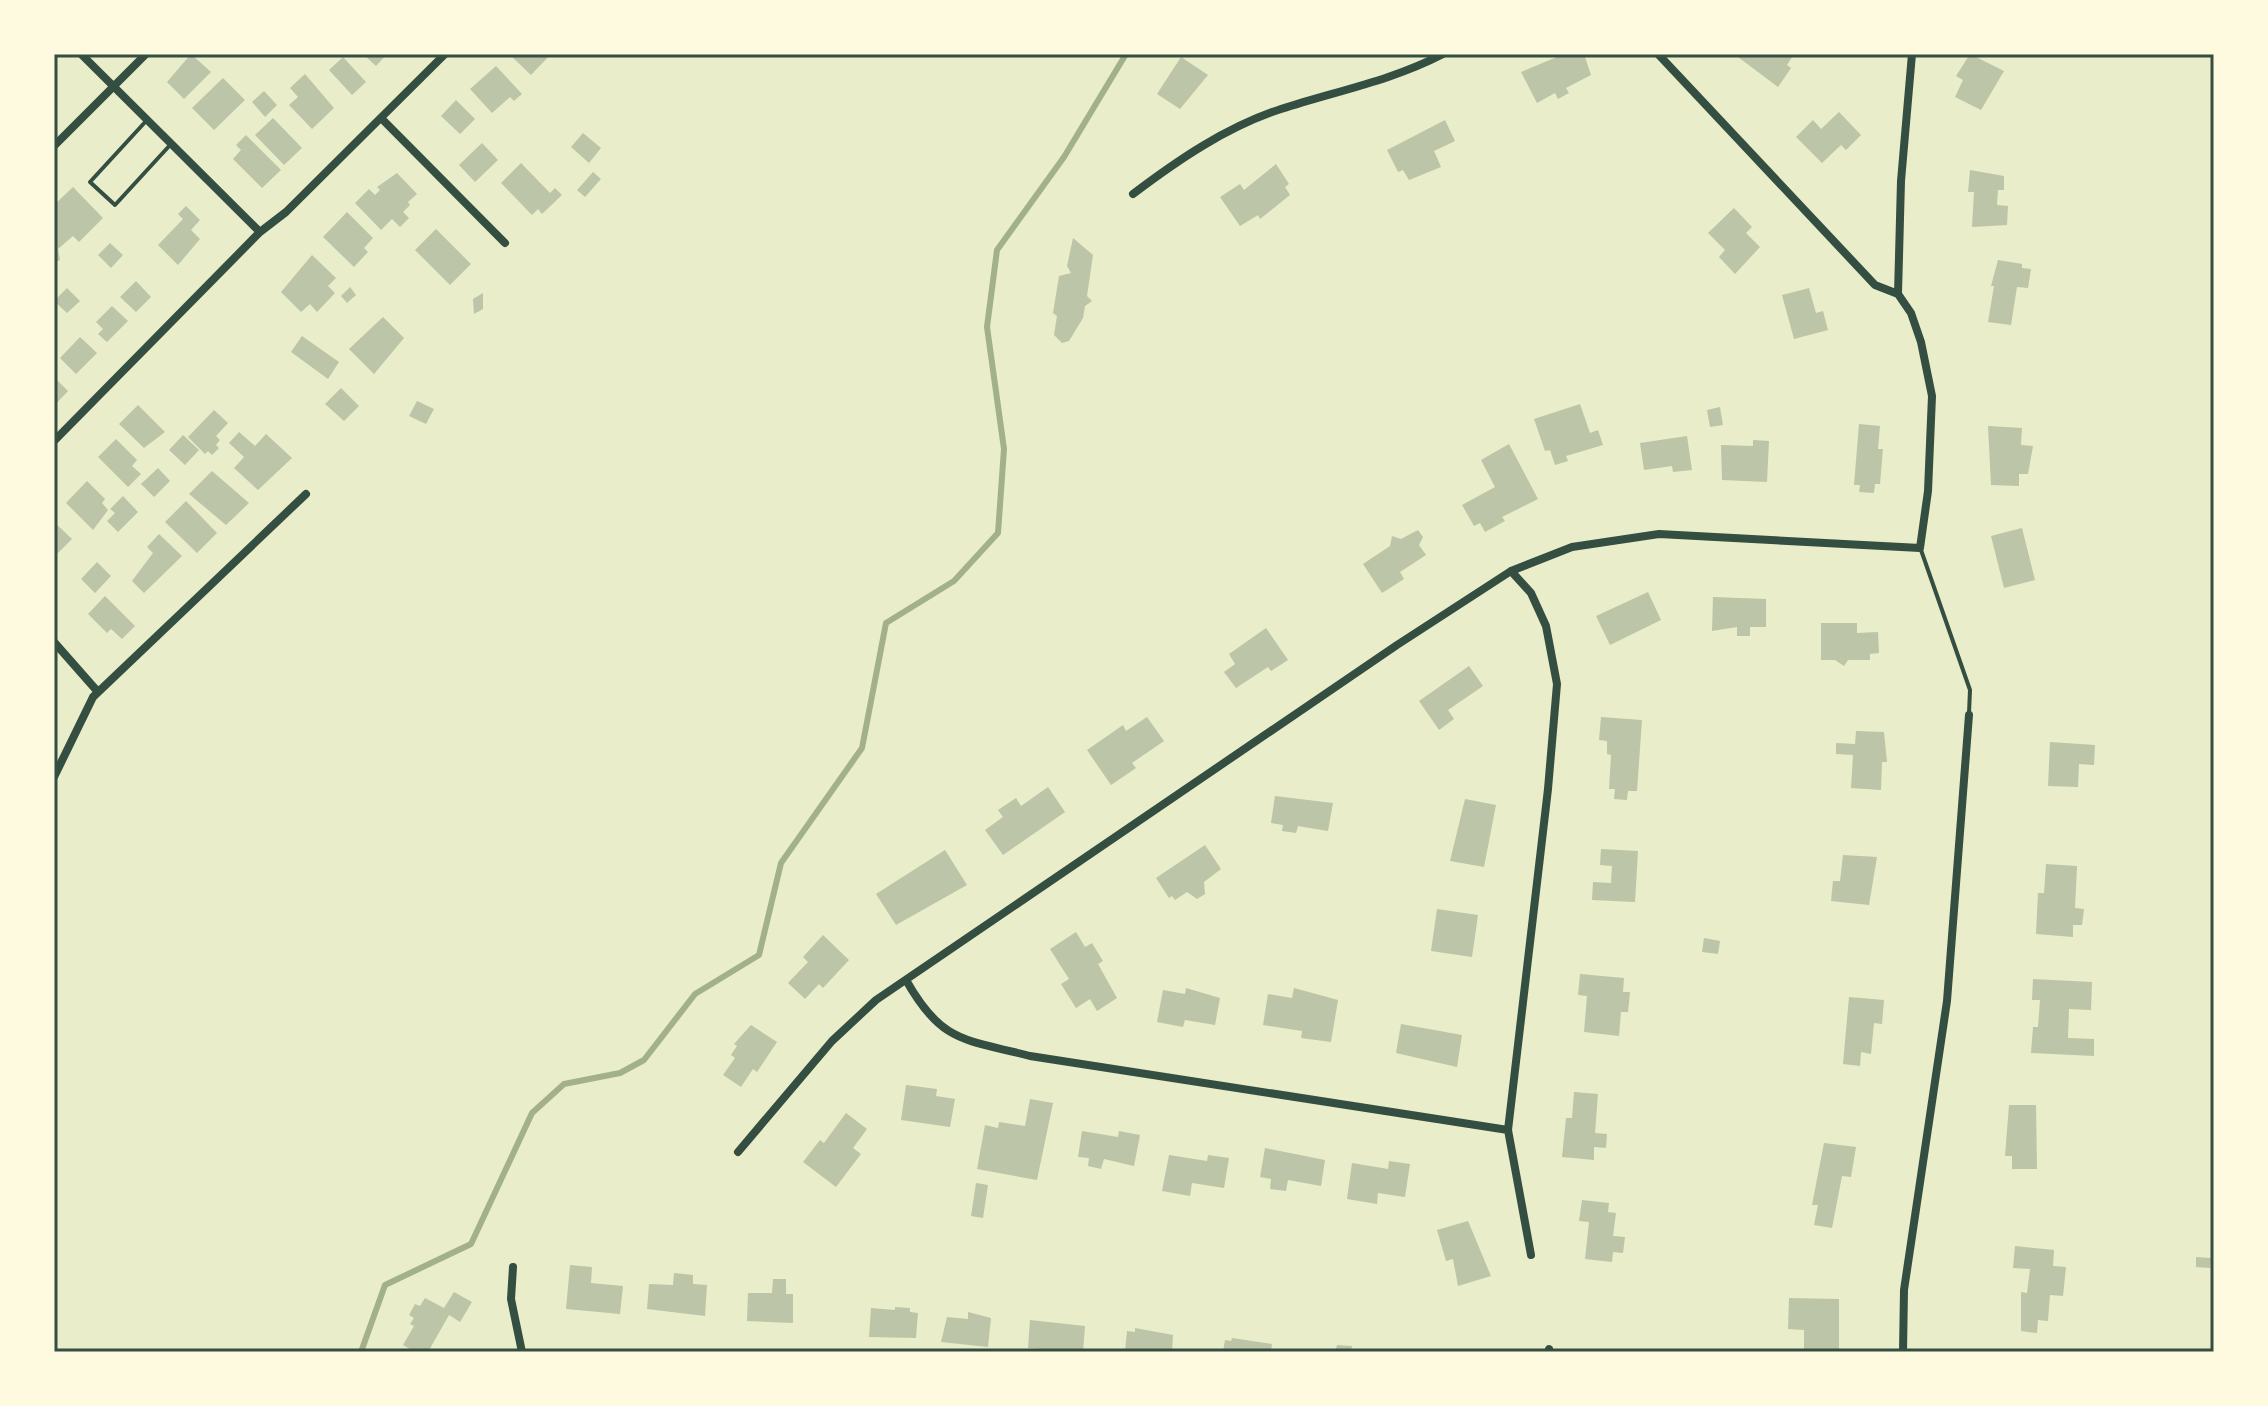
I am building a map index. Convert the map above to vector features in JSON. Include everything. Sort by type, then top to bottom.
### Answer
[{"type":"street","points":[[81,54],[260,232]]},
{"type":"street","points":[[54,146],[146,54]]},
{"type":"street","points":[[54,441],[260,232],[286,212],[445,54]]},
{"type":"street","points":[[1133,194],[1221,134],[1279,109],[1388,79],[1443,54]]},
{"type":"street","points":[[738,1152],[832,1041],[876,1000],[1511,571],[1572,547],[1659,534],[1920,548],[1928,491],[1932,396],[1921,342],[1911,313],[1898,294],[1875,285],[1658,54]]},
{"type":"street","points":[[1898,294],[1901,181],[1912,54]]},
{"type":"street","points":[[381,118],[505,243]]},
{"type":"street","points":[[54,777],[98,692],[306,494]]},
{"type":"street","points":[[1511,571],[1531,593],[1546,626],[1557,684],[1547,805],[1508,1130],[1531,1255]]},
{"type":"street","points":[[55,647],[98,692]]},
{"type":"street","points":[[1903,1352],[1904,1290],[1947,1001],[1969,715]]},
{"type":"street","points":[[906,980],[921,1006],[940,1029],[953,1036],[1030,1056],[1508,1130]]},
{"type":"street","points":[[513,1267],[511,1299],[522,1352]]},
{"type":"lane","points":[[147,120],[90,182],[115,205],[171,144]]},
{"type":"lane","points":[[1920,548],[1970,690],[1969,715]]},
{"type":"building","points":[[191,54],[211,72],[184,99],[167,82]]},
{"type":"building","points":[[363,54],[387,54],[376,66]]},
{"type":"building","points":[[509,54],[551,54],[531,75]]},
{"type":"building","points":[[1564,54],[1584,54],[1591,75],[1566,88],[1569,93],[1558,99],[1555,93],[1537,103],[1521,72]]},
{"type":"building","points":[[1734,54],[1794,54],[1787,65],[1791,68],[1778,87]]},
{"type":"building","points":[[1970,54],[2004,71],[1981,110],[1955,97],[1963,80],[1956,76]]},
{"type":"building","points":[[343,57],[366,82],[352,95],[329,70]]},
{"type":"building","points":[[1181,57],[1208,75],[1180,109],[1157,94]]},
{"type":"building","points":[[496,66],[522,94],[514,101],[510,97],[492,113],[470,89]]},
{"type":"building","points":[[305,74],[334,108],[312,129],[289,105],[298,97],[290,88]]},
{"type":"building","points":[[223,78],[245,100],[214,130],[192,108]]},
{"type":"building","points":[[264,91],[277,105],[265,117],[252,102]]},
{"type":"building","points":[[456,100],[475,119],[460,134],[441,116]]},
{"type":"building","points":[[1839,112],[1861,135],[1846,150],[1841,145],[1822,163],[1796,137],[1813,120],[1821,129]]},
{"type":"building","points":[[273,118],[302,148],[284,165],[255,135]]},
{"type":"building","points":[[1445,120],[1455,141],[1434,151],[1441,167],[1409,180],[1403,170],[1398,172],[1387,150]]},
{"type":"building","points":[[583,133],[601,148],[589,163],[571,147]]},
{"type":"building","points":[[246,135],[281,170],[262,188],[233,159],[241,150],[236,145]]},
{"type":"building","points":[[482,143],[498,160],[475,182],[459,165]]},
{"type":"building","points":[[521,163],[550,193],[555,188],[562,195],[542,214],[538,209],[532,215],[501,183]]},
{"type":"building","points":[[1276,164],[1289,184],[1285,187],[1290,195],[1260,219],[1258,215],[1240,226],[1220,197],[1240,184],[1244,190]]},
{"type":"building","points":[[1970,170],[2004,176],[2004,190],[1998,190],[1997,205],[2008,206],[2007,225],[1972,227],[1974,192],[1968,192]]},
{"type":"building","points":[[593,172],[601,179],[585,197],[577,190]]},
{"type":"building","points":[[397,173],[417,194],[408,202],[410,205],[403,212],[409,218],[400,227],[392,219],[381,230],[355,203],[369,189],[375,195],[380,190],[377,187]]},
{"type":"building","points":[[73,187],[103,218],[79,242],[73,236],[58,249],[60,260],[54,263],[54,205]]},
{"type":"building","points":[[186,206],[200,220],[191,230],[200,239],[178,265],[158,245],[183,219],[178,214]]},
{"type":"building","points":[[1734,208],[1752,227],[1746,233],[1760,247],[1735,274],[1719,257],[1725,250],[1708,233]]},
{"type":"building","points":[[347,212],[373,238],[364,248],[368,252],[354,267],[323,237]]},
{"type":"building","points":[[436,229],[471,264],[450,285],[415,250]]},
{"type":"building","points":[[1073,238],[1093,255],[1087,296],[1092,301],[1085,306],[1083,318],[1069,341],[1062,343],[1054,335],[1057,316],[1053,313],[1059,276],[1071,273],[1067,266]]},
{"type":"building","points":[[110,243],[123,255],[111,268],[98,255]]},
{"type":"building","points":[[312,255],[336,278],[328,286],[335,293],[317,312],[310,304],[301,312],[281,292]]},
{"type":"building","points":[[1998,260],[2022,264],[2022,268],[2031,269],[2028,288],[2017,287],[2011,325],[1988,322],[1994,286],[1991,286]]},
{"type":"building","points":[[136,281],[151,297],[136,312],[120,297]]},
{"type":"building","points":[[350,287],[356,295],[347,303],[341,296]]},
{"type":"building","points":[[67,288],[80,301],[67,313],[54,301]]},
{"type":"building","points":[[1809,288],[1816,313],[1823,311],[1828,330],[1794,339],[1782,295]]},
{"type":"building","points":[[483,293],[483,309],[474,314],[473,299]]},
{"type":"building","points":[[112,306],[128,321],[107,342],[98,334],[103,329],[96,322]]},
{"type":"building","points":[[383,317],[404,338],[374,374],[349,349]]},
{"type":"building","points":[[302,336],[339,362],[328,379],[291,352]]},
{"type":"building","points":[[80,337],[97,353],[76,374],[60,358]]},
{"type":"building","points":[[54,377],[68,391],[54,406]]},
{"type":"building","points":[[341,388],[359,406],[344,421],[325,404]]},
{"type":"building","points":[[417,401],[434,409],[426,424],[409,416]]},
{"type":"building","points":[[1580,404],[1590,433],[1598,430],[1603,445],[1566,456],[1568,461],[1555,465],[1550,450],[1545,451],[1534,419]]},
{"type":"building","points":[[138,405],[165,432],[144,448],[119,424]]},
{"type":"building","points":[[1720,407],[1723,425],[1710,427],[1707,410]]},
{"type":"building","points":[[214,410],[228,423],[216,436],[220,440],[216,445],[219,448],[212,455],[208,451],[205,454],[188,437]]},
{"type":"building","points":[[1859,424],[1880,426],[1878,449],[1883,449],[1880,484],[1875,484],[1874,493],[1859,492],[1860,485],[1854,485]]},
{"type":"building","points":[[1988,426],[2022,428],[2021,445],[2033,446],[2028,474],[2019,474],[2019,486],[1991,485]]},
{"type":"building","points":[[239,432],[255,446],[266,434],[292,458],[258,490],[234,468],[244,457],[229,443]]},
{"type":"building","points":[[183,435],[199,450],[185,465],[169,450]]},
{"type":"building","points":[[1687,436],[1692,470],[1673,472],[1672,466],[1644,470],[1640,443]]},
{"type":"building","points":[[116,439],[137,460],[132,466],[141,474],[128,487],[98,457]]},
{"type":"building","points":[[1753,440],[1769,441],[1767,482],[1722,480],[1721,445],[1753,446]]},
{"type":"building","points":[[1509,444],[1538,499],[1502,517],[1505,521],[1485,532],[1480,523],[1474,526],[1462,505],[1495,487],[1481,460]]},
{"type":"building","points":[[158,468],[170,481],[154,497],[141,484]]},
{"type":"building","points":[[212,471],[249,503],[226,525],[189,494]]},
{"type":"building","points":[[87,481],[105,499],[102,503],[108,510],[93,530],[66,503]]},
{"type":"building","points":[[123,496],[138,512],[118,532],[107,521],[115,513],[110,509]]},
{"type":"building","points":[[186,501],[217,533],[197,553],[165,522]]},
{"type":"building","points":[[54,522],[72,539],[54,557]]},
{"type":"building","points":[[2022,528],[2035,580],[2004,588],[1991,536]]},
{"type":"building","points":[[1418,530],[1423,537],[1419,545],[1426,555],[1400,572],[1404,579],[1382,593],[1363,564],[1390,546],[1392,536],[1401,539]]},
{"type":"building","points":[[159,534],[182,556],[144,593],[132,581],[153,553],[147,547]]},
{"type":"building","points":[[97,562],[111,576],[95,593],[81,579]]},
{"type":"building","points":[[1648,592],[1661,620],[1610,645],[1596,616]]},
{"type":"building","points":[[105,596],[135,626],[122,639],[111,629],[107,633],[88,614]]},
{"type":"building","points":[[1713,597],[1766,599],[1766,627],[1750,627],[1750,636],[1737,636],[1737,627],[1712,631]]},
{"type":"building","points":[[1821,623],[1857,623],[1857,633],[1878,632],[1879,653],[1870,654],[1870,660],[1848,660],[1844,666],[1835,660],[1821,660]]},
{"type":"building","points":[[1266,628],[1288,660],[1271,671],[1268,667],[1236,688],[1224,672],[1235,664],[1229,654]]},
{"type":"building","points":[[1469,666],[1483,686],[1448,710],[1454,719],[1439,730],[1419,701]]},
{"type":"building","points":[[1147,717],[1164,741],[1132,763],[1136,768],[1111,785],[1087,750],[1123,725],[1126,731]]},
{"type":"building","points":[[1601,717],[1642,720],[1637,791],[1628,791],[1627,800],[1614,799],[1615,789],[1609,789],[1611,755],[1607,754],[1607,741],[1599,740]]},
{"type":"building","points":[[1856,731],[1884,732],[1887,762],[1882,762],[1881,790],[1851,788],[1853,755],[1836,754],[1836,743],[1855,744]]},
{"type":"building","points":[[2050,742],[2095,745],[2094,765],[2079,764],[2078,787],[2048,786]]},
{"type":"building","points":[[1048,787],[1065,812],[1003,855],[985,830],[1003,817],[998,810],[1016,798],[1021,806]]},
{"type":"building","points":[[1275,796],[1333,803],[1328,831],[1298,826],[1296,833],[1282,831],[1283,825],[1271,823]]},
{"type":"building","points":[[1465,799],[1496,805],[1484,867],[1450,861]]},
{"type":"building","points":[[1205,845],[1221,869],[1204,882],[1205,894],[1197,899],[1187,892],[1175,900],[1172,896],[1169,898],[1156,878]]},
{"type":"building","points":[[1601,849],[1638,851],[1635,902],[1592,900],[1593,882],[1611,883],[1612,866],[1600,865]]},
{"type":"building","points":[[945,850],[967,885],[896,925],[876,894]]},
{"type":"building","points":[[1843,855],[1877,857],[1869,905],[1831,901],[1833,881],[1840,881]]},
{"type":"building","points":[[2046,864],[2077,866],[2075,908],[2084,909],[2082,925],[2073,925],[2073,937],[2036,934],[2038,893],[2044,893]]},
{"type":"building","points":[[1437,909],[1478,915],[1472,957],[1431,951]]},
{"type":"building","points":[[1076,932],[1085,947],[1092,943],[1103,961],[1098,964],[1117,998],[1097,1011],[1090,999],[1076,1008],[1061,984],[1069,979],[1050,949]]},
{"type":"building","points":[[823,935],[849,960],[823,988],[819,984],[805,999],[788,983],[808,962],[803,957]]},
{"type":"building","points":[[1704,938],[1720,941],[1718,954],[1702,952]]},
{"type":"building","points":[[1580,974],[1624,978],[1623,992],[1630,992],[1628,1012],[1621,1012],[1619,1036],[1584,1032],[1587,996],[1578,995]]},
{"type":"building","points":[[2033,979],[2092,982],[2091,1010],[2069,1009],[2068,1038],[2094,1039],[2094,1056],[2031,1053],[2033,1027],[2038,1027],[2040,1000],[2032,1000]]},
{"type":"building","points":[[1186,988],[1220,998],[1215,1025],[1185,1020],[1183,1027],[1157,1022],[1163,990],[1185,994]]},
{"type":"building","points":[[1294,988],[1338,1000],[1331,1042],[1301,1038],[1302,1031],[1263,1025],[1268,994],[1292,998]]},
{"type":"building","points":[[1849,997],[1884,1000],[1882,1024],[1874,1023],[1871,1054],[1861,1052],[1860,1066],[1843,1064]]},
{"type":"building","points":[[1401,1024],[1462,1035],[1457,1067],[1396,1053]]},
{"type":"building","points":[[751,1025],[777,1042],[757,1072],[753,1069],[741,1087],[723,1075],[735,1058],[731,1055],[737,1046],[734,1044]]},
{"type":"building","points":[[906,1085],[937,1089],[936,1096],[955,1099],[950,1127],[901,1120]]},
{"type":"building","points":[[1574,1092],[1598,1094],[1595,1133],[1607,1134],[1606,1148],[1594,1147],[1594,1160],[1562,1157],[1566,1118],[1572,1118]]},
{"type":"building","points":[[1030,1099],[1053,1103],[1037,1180],[977,1169],[985,1125],[998,1128],[999,1122],[1025,1126]]},
{"type":"building","points":[[2009,1105],[2036,1105],[2037,1169],[2012,1169],[2012,1156],[2005,1156]]},
{"type":"building","points":[[846,1113],[867,1129],[853,1148],[861,1154],[836,1187],[803,1162],[820,1140],[824,1143]]},
{"type":"building","points":[[1082,1131],[1118,1137],[1119,1131],[1140,1135],[1134,1166],[1104,1159],[1101,1169],[1088,1166],[1089,1158],[1078,1157]]},
{"type":"building","points":[[1824,1143],[1856,1147],[1851,1177],[1842,1176],[1832,1228],[1814,1225],[1818,1205],[1812,1205]]},
{"type":"building","points":[[1265,1148],[1325,1160],[1321,1186],[1288,1180],[1286,1191],[1270,1189],[1271,1179],[1260,1177]]},
{"type":"building","points":[[1169,1155],[1207,1161],[1208,1155],[1229,1158],[1224,1188],[1192,1183],[1190,1196],[1162,1191]]},
{"type":"building","points":[[1389,1161],[1410,1164],[1405,1197],[1378,1193],[1377,1204],[1347,1199],[1352,1163],[1388,1169]]},
{"type":"building","points":[[976,1183],[988,1185],[983,1218],[971,1216]]},
{"type":"building","points":[[1582,1200],[1609,1203],[1608,1212],[1616,1213],[1613,1236],[1625,1237],[1623,1253],[1613,1252],[1612,1262],[1585,1259],[1589,1222],[1579,1221]]},
{"type":"building","points":[[1468,1221],[1491,1276],[1458,1286],[1453,1259],[1446,1261],[1437,1230]]},
{"type":"building","points":[[2015,1246],[2054,1250],[2053,1266],[2066,1267],[2063,1296],[2050,1295],[2048,1321],[2038,1320],[2037,1333],[2021,1331],[2021,1292],[2027,1293],[2030,1269],[2013,1268]]},
{"type":"building","points":[[2196,1257],[2211,1258],[2210,1268],[2196,1267]]},
{"type":"building","points":[[570,1265],[592,1267],[591,1283],[623,1286],[620,1314],[566,1309]]},
{"type":"building","points":[[674,1273],[693,1275],[693,1284],[707,1285],[705,1316],[647,1309],[649,1284],[673,1285]]},
{"type":"building","points":[[773,1279],[786,1279],[786,1294],[793,1294],[793,1323],[747,1321],[748,1293],[772,1293]]},
{"type":"building","points":[[454,1292],[472,1302],[460,1322],[449,1315],[428,1352],[415,1352],[403,1345],[414,1326],[410,1324],[414,1318],[409,1315],[415,1304],[420,1306],[425,1298],[444,1308]]},
{"type":"building","points":[[1789,1298],[1839,1299],[1839,1352],[1804,1352],[1804,1330],[1788,1329]]},
{"type":"building","points":[[895,1307],[910,1308],[910,1312],[918,1313],[916,1338],[869,1337],[871,1308],[895,1310]]},
{"type":"building","points":[[968,1312],[991,1318],[988,1347],[941,1342],[947,1317],[968,1319]]},
{"type":"building","points":[[1030,1320],[1085,1326],[1083,1352],[1028,1348]]},
{"type":"building","points":[[1135,1328],[1173,1335],[1172,1352],[1125,1352],[1127,1331],[1135,1332]]},
{"type":"building","points":[[1232,1338],[1272,1344],[1271,1352],[1223,1352],[1225,1340],[1231,1341]]},
{"type":"building","points":[[1337,1345],[1352,1346],[1351,1352],[1329,1352]]},
{"type":"waterway","points":[[361,1352],[385,1285],[471,1244],[532,1113],[564,1084],[620,1073],[644,1060],[695,994],[759,955],[781,863],[862,748],[886,623],[954,581],[998,533],[1004,449],[987,327],[997,250],[1064,157],[1126,54]]}]
